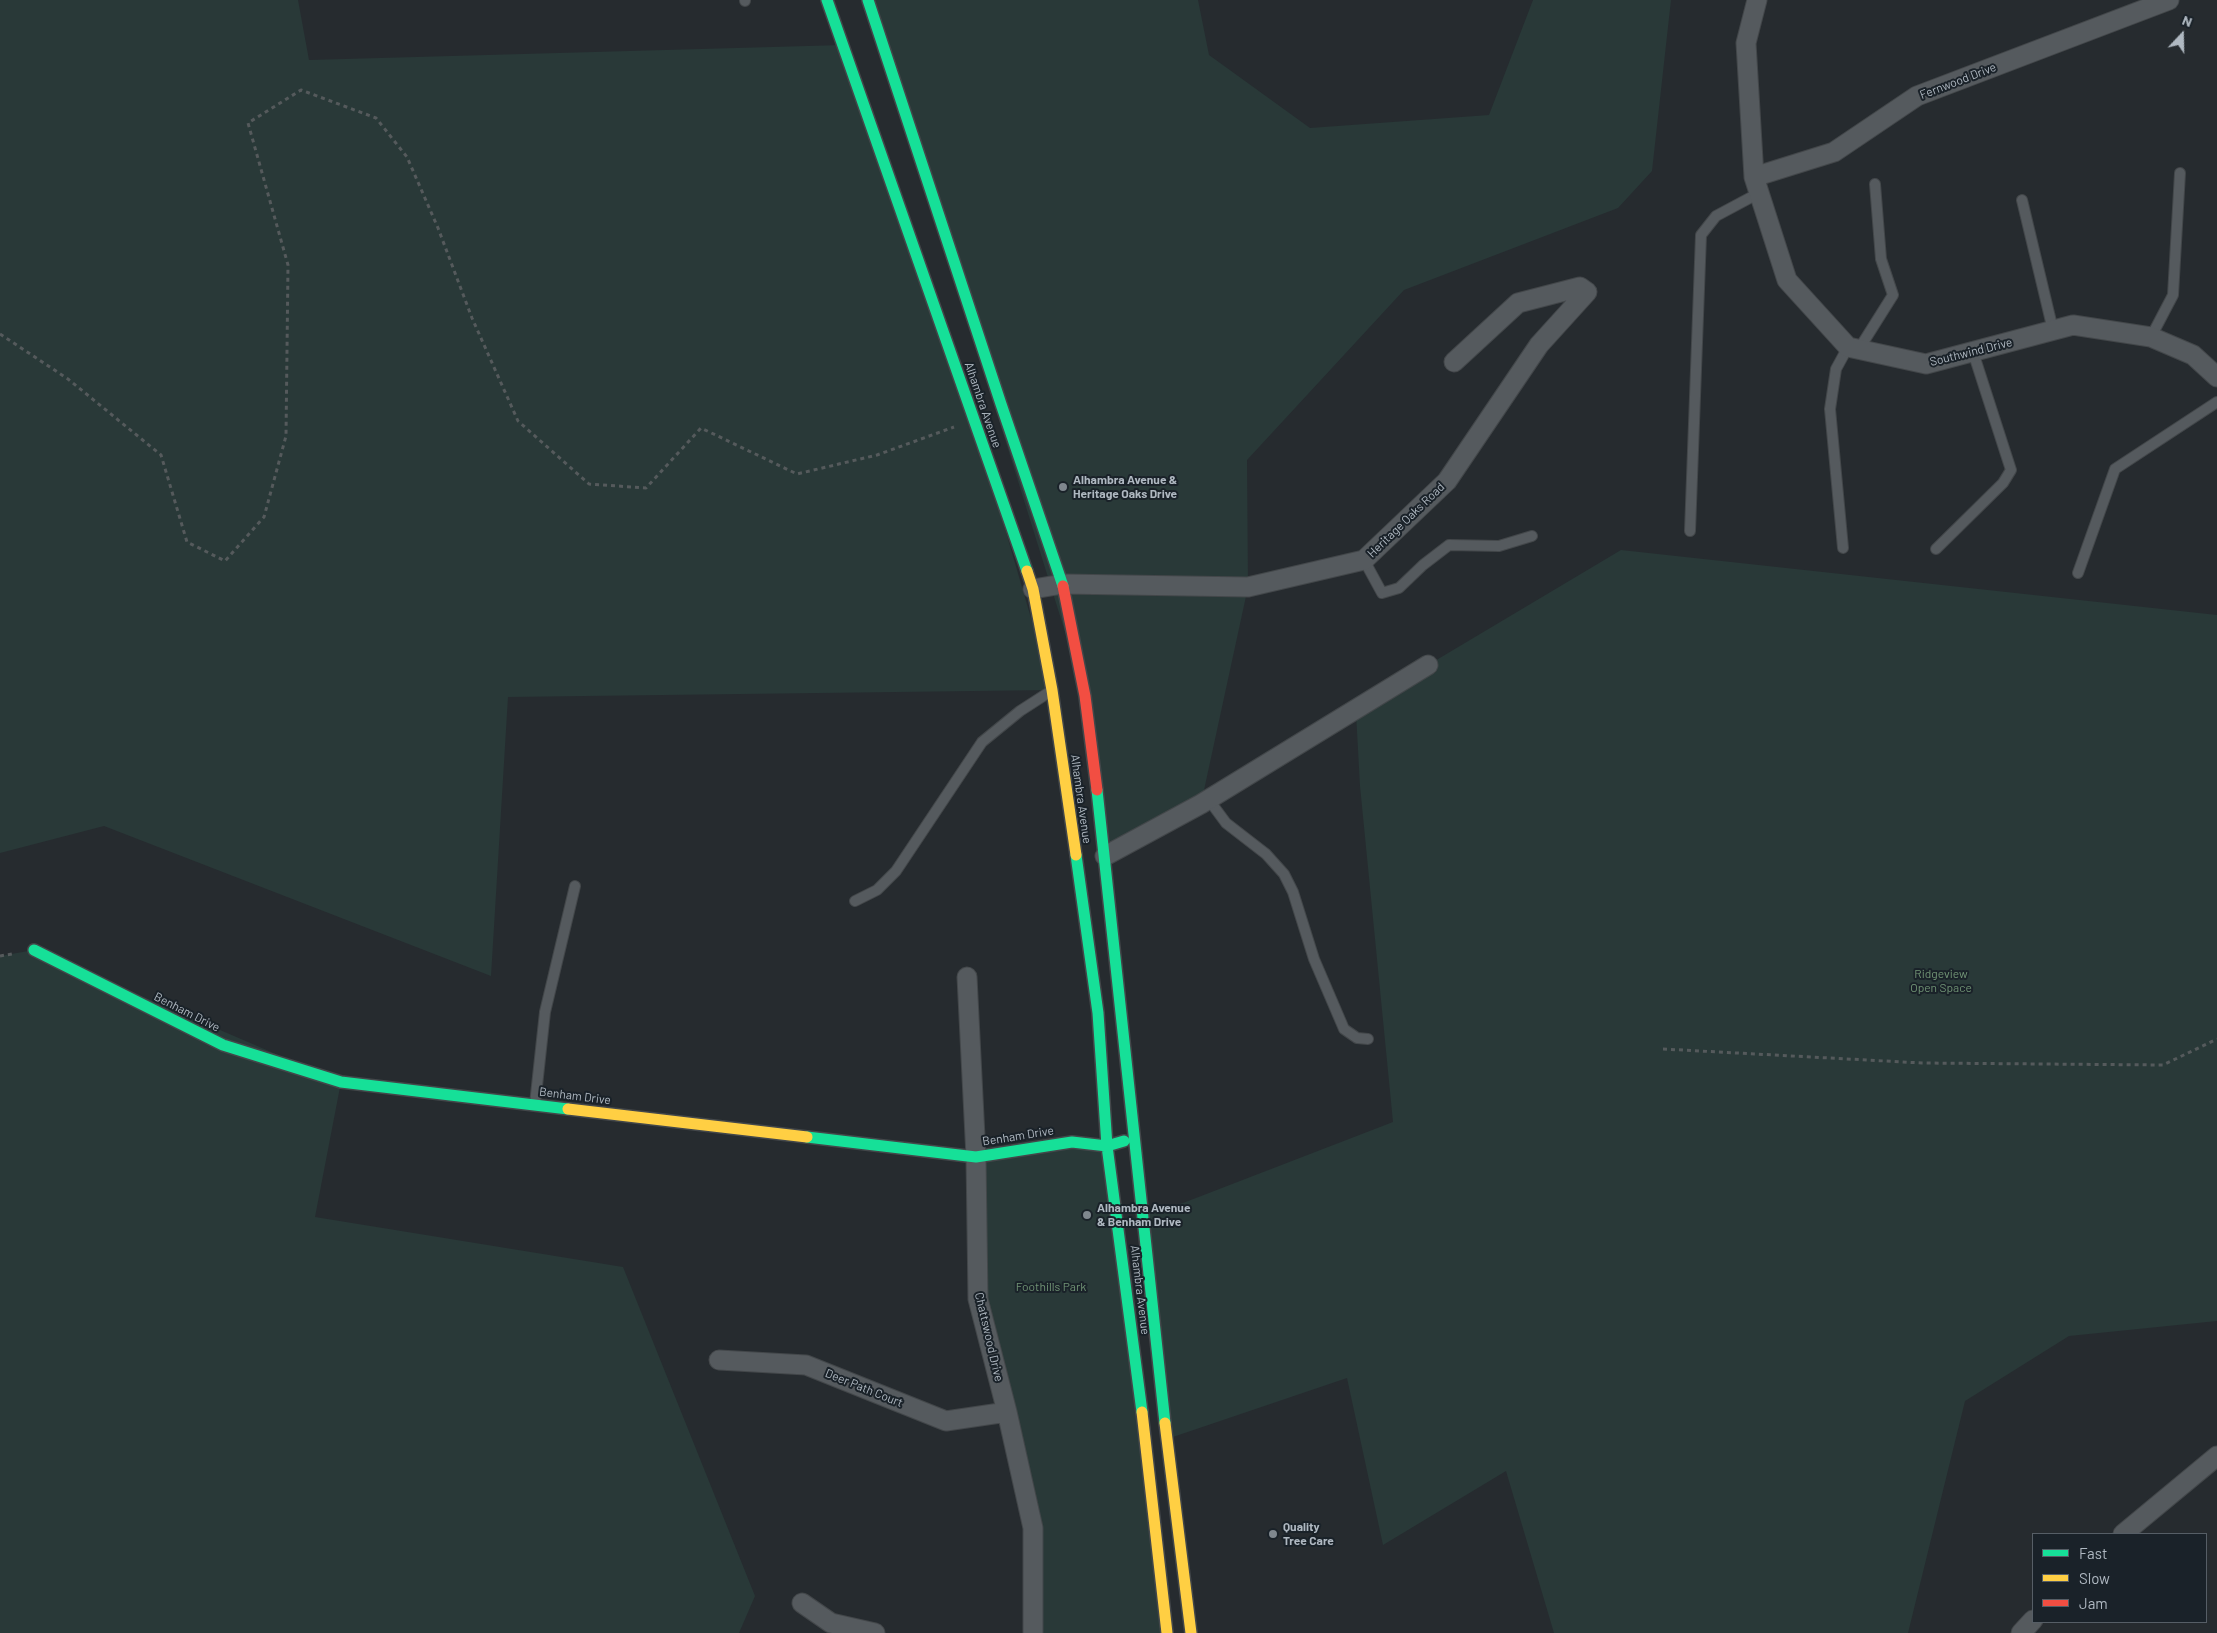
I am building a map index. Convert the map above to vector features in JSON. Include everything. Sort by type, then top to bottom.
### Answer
[{"type":"main road","name":"Alhambra Avenue","points":[[827,0],[1033,589],[1052,690],[1098,1013],[1108,1146],[1147,1452],[1166,1633]]},
{"type":"main road","name":"Alhambra Avenue","points":[[868,0],[1001,404],[1063,584],[1085,696],[1105,856],[1166,1429],[1191,1633]]},
{"type":"main road","name":"Benham Drive","points":[[34,950],[223,1045],[341,1082],[976,1157],[1072,1142],[1108,1146],[1136,1137]]},
{"type":"street","points":[[1757,0],[1746,43],[1757,185],[1787,280],[1854,348]]},
{"type":"street","name":"Fernwood Drive","points":[[1757,185],[1834,152],[1917,96],[2170,0]]},
{"type":"street","name":"Heritage Oaks Road","points":[[1033,589],[1063,584],[1248,587],[1364,560],[1447,481],[1539,345],[1587,292],[1580,287],[1518,303],[1454,362]]},
{"type":"street","name":"Southwind Drive","points":[[1854,348],[1926,364],[2073,325],[2152,337],[2193,355],[2217,377]]},
{"type":"street","points":[[1105,856],[1208,800],[1428,665]]},
{"type":"street","name":"Chattswood Drive","points":[[968,977],[976,1157],[978,1299],[1007,1412],[1033,1528],[1033,1633]]},
{"type":"street","name":"Deer Path Court","points":[[719,1360],[806,1364],[946,1421],[1007,1412]]},
{"type":"street","points":[[2124,1533],[2217,1456]]},
{"type":"street","points":[[802,1603],[831,1622],[875,1633]]},
{"type":"street","points":[[2021,1633],[2032,1621]]},
{"type":"lane","points":[[2152,337],[2173,295],[2180,173]]},
{"type":"lane","points":[[1843,548],[1830,409],[1836,369],[1893,295],[1881,259],[1875,184]]},
{"type":"lane","points":[[1690,531],[1701,235],[1716,216],[1757,185]]},
{"type":"lane","points":[[2022,200],[2053,330]]},
{"type":"lane","points":[[1936,549],[2003,483],[2011,470],[1973,352]]},
{"type":"lane","points":[[2078,573],[2115,469],[2217,402]]},
{"type":"lane","points":[[1364,560],[1382,593],[1398,588],[1449,545],[1499,546],[1532,536]]},
{"type":"lane","points":[[855,901],[877,890],[896,871],[982,742],[1020,711],[1052,690]]},
{"type":"lane","points":[[1208,800],[1226,823],[1266,854],[1284,874],[1295,900],[1314,959],[1344,1029],[1357,1038],[1368,1039]]},
{"type":"lane","points":[[535,1106],[545,1012],[574,886]]},
{"type":"path","points":[[0,334],[68,379],[161,455],[187,542],[224,561],[264,518],[286,436],[288,265],[248,123],[301,90],[376,118],[407,157],[438,228],[472,318],[518,421],[589,484],[646,488],[701,428],[797,474],[877,455],[973,419]]},
{"type":"path","points":[[1663,1049],[1922,1063],[2163,1064],[2217,1039]]},
{"type":"green space","points":[[0,0],[298,0],[309,60],[843,45],[973,419],[1052,690],[508,697],[491,976],[104,826],[0,853]]},
{"type":"green space","points":[[868,0],[1198,0],[1209,55],[1310,128],[1489,115],[1533,0],[1671,0],[1652,171],[1618,208],[1404,290],[1247,460],[1248,587],[1201,804],[1105,856],[1085,696]]},
{"type":"green space","name":"Ridgeview Open Space","points":[[1621,550],[2217,615],[2217,1321],[2069,1336],[1965,1401],[1908,1633],[1554,1633],[1506,1471],[1383,1545],[1347,1378],[1167,1439],[1144,1214],[1183,1203],[1393,1122],[1360,786],[1356,713],[1428,665]]},
{"type":"green space","points":[[34,950],[341,1082],[315,1217],[623,1267],[755,1596],[739,1633],[0,1633],[0,956]]},
{"type":"green space","name":"Foothills Park","points":[[1107,1146],[1167,1633],[1033,1633],[1033,1528],[978,1299],[976,1157]]},
{"type":"traffic: fast","points":[[827,0],[1027,571]]},
{"type":"traffic: fast","points":[[868,0],[1063,586]]},
{"type":"traffic: fast","points":[[1097,790],[1165,1423]]},
{"type":"traffic: fast","points":[[1076,855],[1098,1013],[1107,1146],[1142,1412]]},
{"type":"traffic: fast","points":[[34,950],[223,1045],[341,1082],[568,1109]]},
{"type":"traffic: fast","points":[[807,1137],[976,1157],[1072,1142],[1107,1146],[1124,1141]]},
{"type":"traffic: slow","points":[[1027,571],[1033,589],[1052,690],[1076,855]]},
{"type":"traffic: slow","points":[[568,1109],[807,1137]]},
{"type":"traffic: slow","points":[[1142,1412],[1167,1633]]},
{"type":"traffic: slow","points":[[1165,1423],[1191,1633]]},
{"type":"traffic: jam","points":[[1063,586],[1085,696],[1097,790]]},
{"type":"place","name":"Alhambra Avenue & Heritage Oaks Drive","points":[[1063,487]]},
{"type":"place","name":"Alhambra Avenue & Benham Drive","points":[[1087,1215]]},
{"type":"place","name":"Quality Tree Care","points":[[1273,1534]]}]
